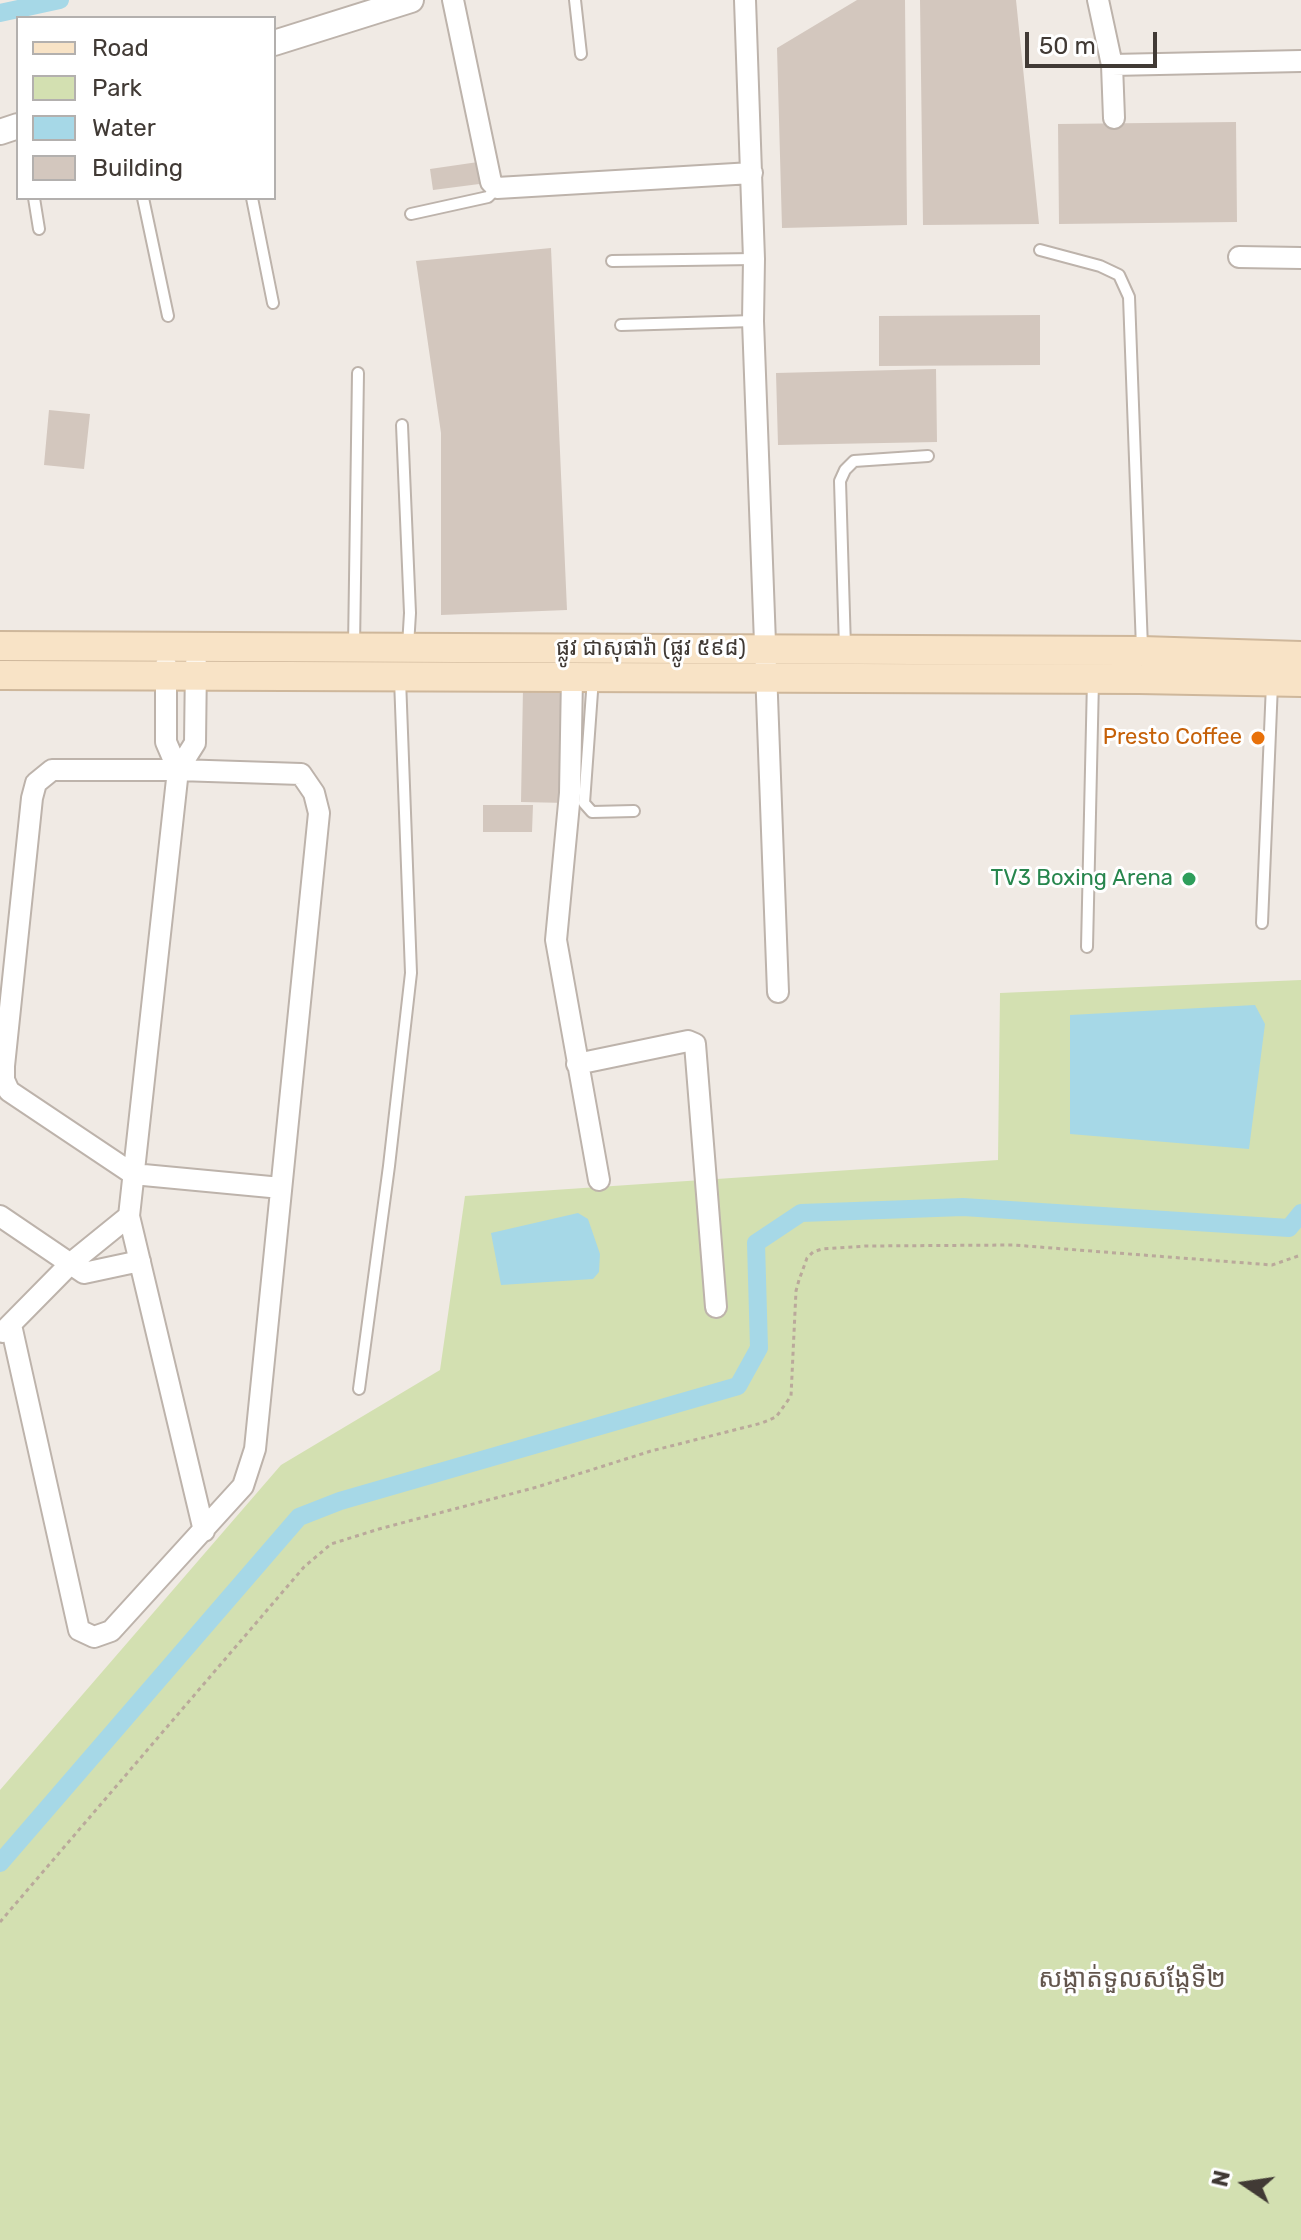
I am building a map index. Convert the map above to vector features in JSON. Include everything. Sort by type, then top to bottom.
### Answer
[{"type":"main road","name":"ផ្លូវ ជាសុផារ៉ា (ផ្លូវ ៥៩៨)","points":[[0,646],[196,646],[353,662],[400,675],[464,676],[583,676],[765,663],[845,650],[1142,651],[1272,682],[1301,682]]},
{"type":"main road","name":"ផ្លូវ ជាសុផារ៉ា (ផ្លូវ ៥៩៨)","points":[[0,675],[196,675],[353,662],[408,648],[464,648],[1093,678],[1301,656]]},
{"type":"main road","points":[[464,648],[464,676]]},
{"type":"street","points":[[276,42],[411,0]]},
{"type":"street","points":[[453,0],[491,182],[497,188],[752,173]]},
{"type":"street","points":[[745,0],[752,173],[753,321],[778,992]]},
{"type":"street","points":[[1098,0],[1112,65],[1114,118]]},
{"type":"street","points":[[1112,65],[1301,61]]},
{"type":"street","points":[[1239,257],[1301,258]]},
{"type":"street","points":[[166,646],[166,742],[178,770]]},
{"type":"street","points":[[196,646],[195,743],[178,770],[129,1216],[204,1531]]},
{"type":"street","points":[[583,676],[556,940],[599,1180]]},
{"type":"street","points":[[129,1216],[71,1263],[5,1330],[79,1630],[94,1637],[111,1631],[243,1486],[255,1449],[319,813],[314,793],[301,774],[52,770],[36,783],[32,798],[4,1080],[9,1091],[133,1174],[281,1188]]},
{"type":"street","points":[[577,1064],[688,1041],[695,1044],[716,1307]]},
{"type":"street","points":[[0,1216],[84,1273],[140,1261]]},
{"type":"lane","points":[[575,0],[581,54]]},
{"type":"lane","points":[[411,214],[488,197],[497,188]]},
{"type":"lane","points":[[34,200],[39,229]]},
{"type":"lane","points":[[143,200],[168,316]]},
{"type":"lane","points":[[252,200],[273,303]]},
{"type":"lane","points":[[1040,250],[1100,266],[1119,275],[1129,297],[1142,651]]},
{"type":"lane","points":[[612,261],[754,259]]},
{"type":"lane","points":[[621,325],[753,321]]},
{"type":"lane","points":[[353,662],[358,373]]},
{"type":"lane","points":[[402,425],[410,613],[408,648]]},
{"type":"lane","points":[[845,650],[840,481],[854,461],[928,456]]},
{"type":"lane","points":[[359,1389],[411,973],[400,675]]},
{"type":"lane","points":[[583,676],[584,803],[592,812],[634,811]]},
{"type":"lane","points":[[1087,947],[1093,678]]},
{"type":"lane","points":[[1262,923],[1272,682]]},
{"type":"path","points":[[0,1922],[304,1567],[331,1544],[776,1417],[791,1396],[796,1291],[801,1270],[813,1252],[866,1246],[1013,1245],[1272,1265],[1301,1255]]},
{"type":"green space","points":[[1301,980],[1301,2240],[0,2240],[0,1790],[281,1465],[440,1370],[465,1196],[998,1160],[1000,993]]},
{"type":"water","points":[[1255,1005],[1265,1024],[1249,1149],[1070,1134],[1070,1015]]},
{"type":"water","points":[[578,1213],[588,1219],[600,1254],[599,1272],[593,1279],[501,1285],[491,1233]]},
{"type":"building","points":[[857,0],[905,0],[907,225],[782,228],[777,48]]},
{"type":"building","points":[[920,0],[1016,0],[1039,224],[923,225]]},
{"type":"building","points":[[1236,122],[1237,222],[1059,224],[1058,124]]},
{"type":"building","points":[[485,161],[487,183],[433,190],[430,169]]},
{"type":"building","points":[[551,248],[567,610],[441,615],[441,433],[416,261]]},
{"type":"building","points":[[1040,315],[1040,365],[879,366],[879,316]]},
{"type":"building","points":[[936,369],[937,442],[778,445],[776,373]]},
{"type":"building","points":[[49,410],[90,414],[84,469],[44,465]]},
{"type":"building","points":[[523,688],[570,689],[567,803],[521,802]]},
{"type":"building","points":[[483,805],[533,805],[532,832],[483,832]]},
{"type":"waterway","points":[[0,13],[60,0]]},
{"type":"waterway","points":[[0,1863],[299,1517],[340,1501],[738,1386],[759,1348],[756,1243],[801,1213],[963,1207],[1289,1228],[1301,1213]]},
{"type":"place","name":"Presto Coffee","points":[[1258,738]]},
{"type":"place","name":"TV3 Boxing Arena","points":[[1189,879]]},
{"type":"district","name":"សង្កាត់ទួលសង្កែទី២","points":[[1132,1979]]}]
